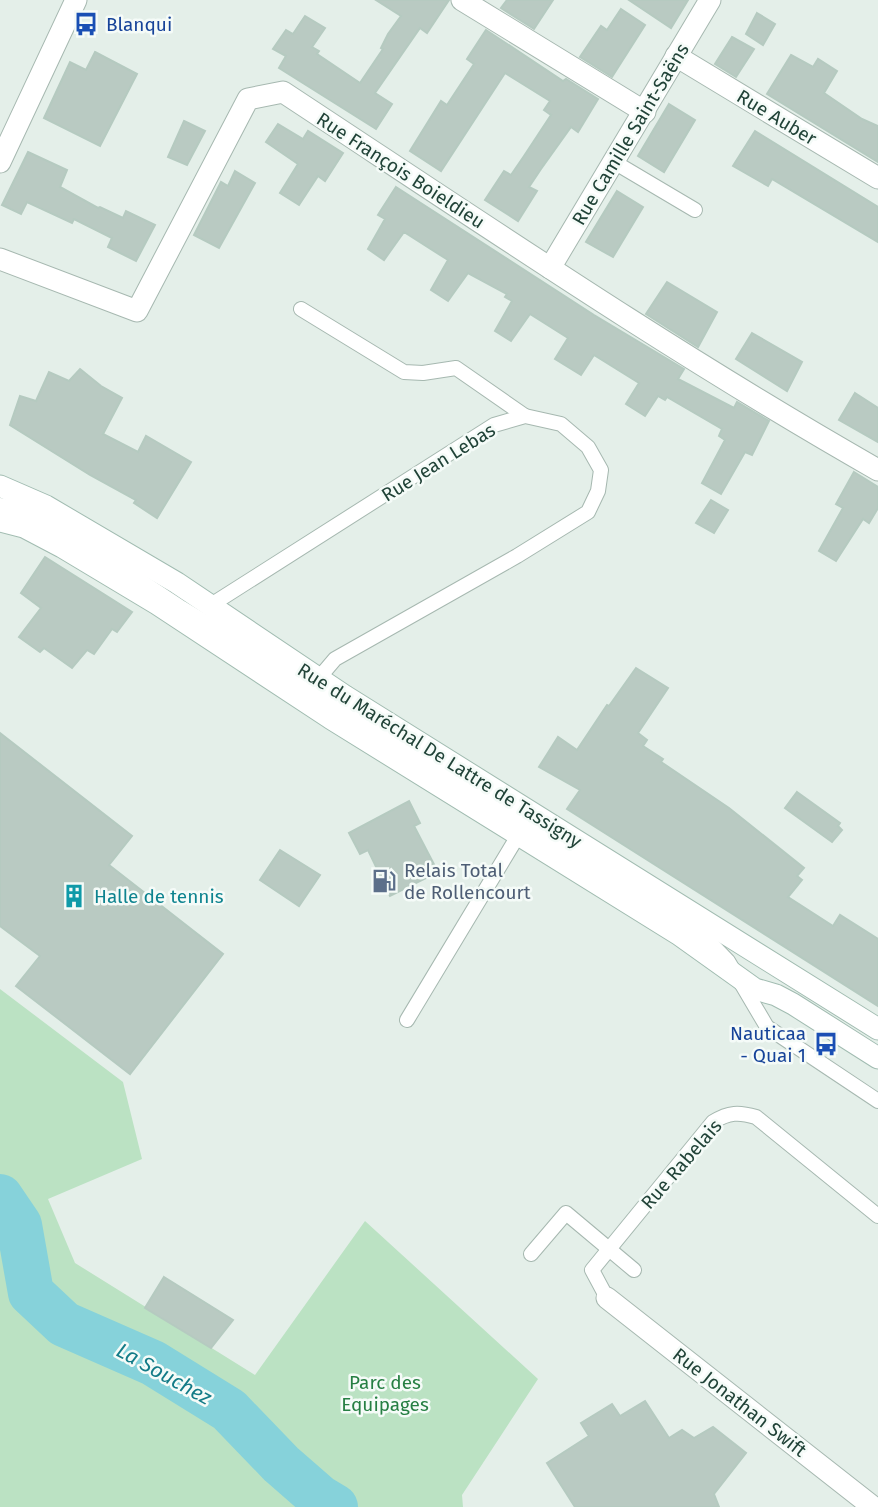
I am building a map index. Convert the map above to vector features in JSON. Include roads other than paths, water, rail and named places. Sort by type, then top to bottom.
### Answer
[{"type":"street","points":[[0,162],[76,0]]},
{"type":"street","points":[[462,0],[645,112]]},
{"type":"street","name":"Rue Camille Saint-Saëns","points":[[550,268],[710,0]]},
{"type":"street","name":"Rue Auber","points":[[676,56],[878,177]]},
{"type":"street","name":"Rue François Boieldieu","points":[[0,259],[137,311],[248,99],[283,92],[550,268],[791,421],[878,470]]},
{"type":"street","name":"Rue du Maréchal De Lattre de Tassigny","points":[[0,486],[46,506],[211,605],[318,679],[878,1029]]},
{"type":"street","name":"Rue du Maréchal De Lattre de Tassigny","points":[[0,521],[24,527],[62,547],[157,604],[330,718],[678,934],[755,989],[776,995],[793,1004],[878,1058]]},
{"type":"street","name":"Rue Jonathan Swift","points":[[607,1298],[873,1507]]},
{"type":"lane","points":[[614,162],[695,211]]},
{"type":"lane","points":[[301,309],[404,372],[423,373],[456,368],[525,416]]},
{"type":"lane","name":"Rue Jean Lebas","points":[[211,605],[494,425],[525,416],[561,424],[588,447],[601,470],[598,491],[587,512],[517,556],[335,659],[318,679]]},
{"type":"lane","points":[[0,505],[33,514],[82,542],[182,608],[311,686],[420,758],[703,935],[728,961],[767,1027],[878,1101]]},
{"type":"lane","points":[[407,1020],[519,834]]},
{"type":"lane","name":"Rue Rabelais","points":[[607,1298],[592,1270],[713,1122],[725,1114],[740,1112],[756,1117],[878,1216]]},
{"type":"lane","points":[[531,1254],[566,1213],[634,1270]]},
{"type":"waterway","name":"La Souchez","points":[[0,1197],[19,1225],[31,1293],[64,1324],[153,1363],[229,1410],[281,1464],[320,1498],[335,1507]]},
{"type":"place","name":"Blanqui","points":[[86,24]]},
{"type":"place","name":"Relais Total de Rollencourt","points":[[384,881]]},
{"type":"place","name":"Halle de tennis","points":[[74,896]]},
{"type":"place","name":"Nauticaa - Quai 1","points":[[826,1044]]},
{"type":"park label","name":"Parc des Equipages","points":[[385,1393]]}]
